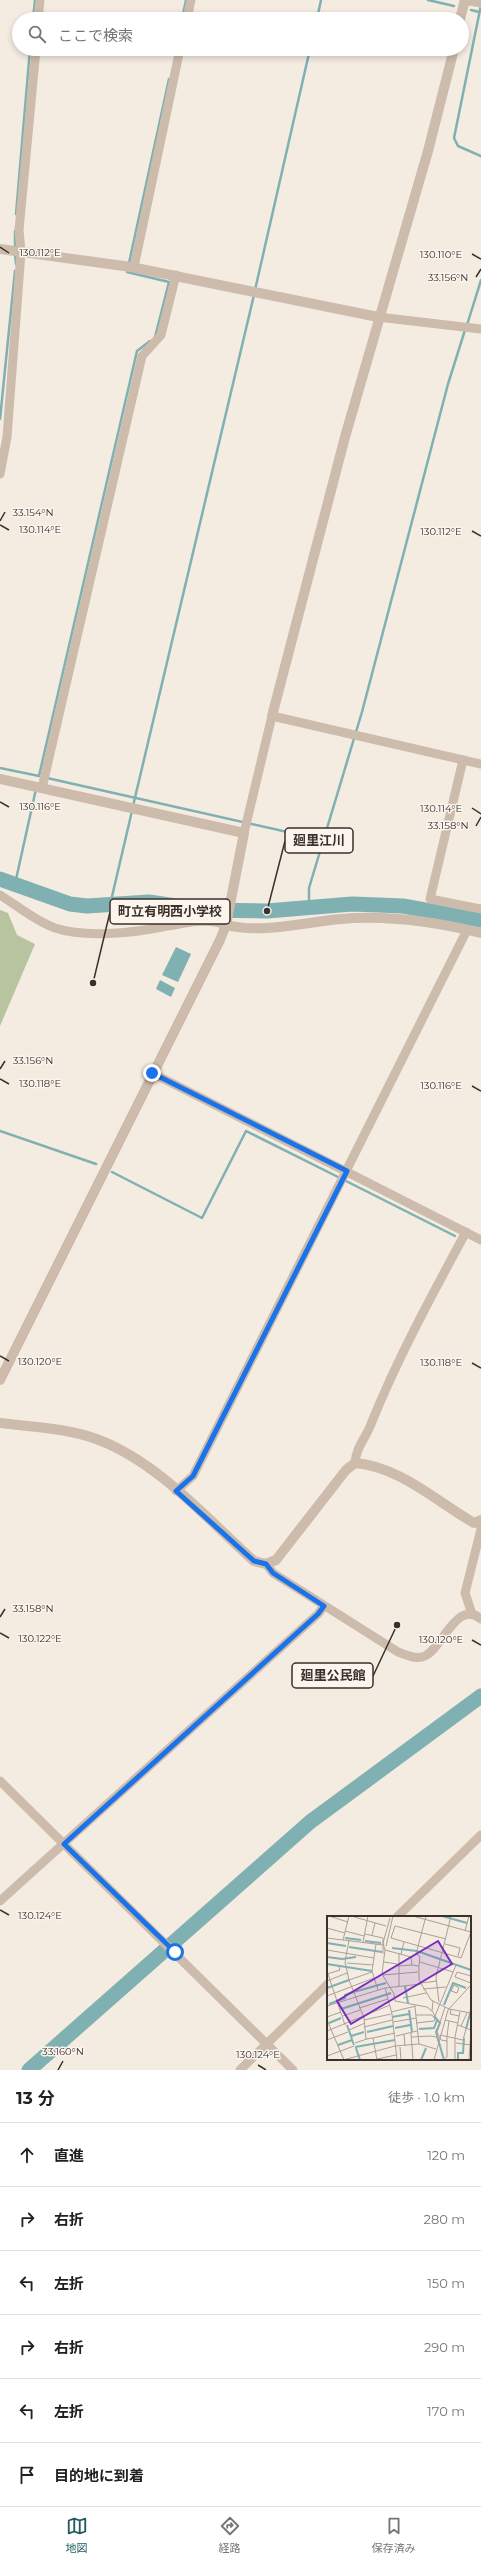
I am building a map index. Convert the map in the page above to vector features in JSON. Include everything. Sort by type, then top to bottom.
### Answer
[{"type":"street","points":[[39,12],[40,0]]},
{"type":"street","points":[[188,12],[191,0]]},
{"type":"street","points":[[464,12],[470,1]]},
{"type":"street","points":[[0,474],[6,437],[17,251],[35,56]]},
{"type":"street","points":[[130,267],[178,56]]},
{"type":"street","points":[[0,1380],[152,1073],[220,940],[226,923],[228,904],[245,826],[272,716],[378,317],[428,151],[452,56]]},
{"type":"street","points":[[0,248],[176,275],[378,317],[479,328]]},
{"type":"street","points":[[41,784],[142,356],[161,335],[176,275]]},
{"type":"street","points":[[272,716],[481,764]]},
{"type":"street","points":[[463,760],[430,899],[481,909]]},
{"type":"street","points":[[0,779],[41,784],[132,808],[245,826]]},
{"type":"street","points":[[0,895],[37,919],[55,928],[75,933],[161,928],[189,922],[217,921],[259,928],[362,918],[412,921],[481,933]]},
{"type":"street","points":[[176,1491],[193,1476],[467,930]]},
{"type":"street","points":[[152,1073],[344,1177],[481,1240]]},
{"type":"street","points":[[355,1463],[356,1452],[370,1427],[400,1355],[466,1232]]},
{"type":"street","points":[[0,1423],[65,1431],[98,1439],[127,1453],[146,1465],[254,1561],[266,1564],[276,1560],[285,1551],[346,1470],[355,1463],[372,1464],[389,1471],[474,1523],[481,1520],[481,1529],[465,1593],[472,1614]]},
{"type":"street","points":[[266,1564],[273,1573],[324,1606],[398,1652],[412,1658],[424,1656],[435,1648],[456,1621],[465,1614],[472,1614],[481,1620]]},
{"type":"street","points":[[0,1901],[318,1614],[324,1606]]},
{"type":"street","points":[[0,1781],[293,2070]]},
{"type":"street","points":[[398,1916],[481,1835]]},
{"type":"street","points":[[240,2070],[327,1985]]},
{"type":"green space","points":[[0,910],[8,913],[17,935],[35,944],[0,1026]]},
{"type":"water","points":[[176,947],[191,954],[178,982],[162,975]]},
{"type":"water","points":[[160,980],[175,988],[171,997],[156,989]]},
{"type":"waterway","points":[[34,12],[35,0]]},
{"type":"waterway","points":[[183,12],[186,0]]},
{"type":"waterway","points":[[318,12],[321,0]]},
{"type":"waterway","points":[[428,0],[454,6]]},
{"type":"waterway","points":[[481,5],[454,138],[458,146],[481,156]]},
{"type":"waterway","points":[[471,10],[479,12]]},
{"type":"waterway","points":[[16,214],[29,56]]},
{"type":"waterway","points":[[255,290],[308,56]]},
{"type":"waterway","points":[[129,263],[169,79]]},
{"type":"waterway","points":[[15,231],[15,248]]},
{"type":"waterway","points":[[15,253],[16,264]]},
{"type":"waterway","points":[[128,268],[127,272],[169,282],[155,337]]},
{"type":"waterway","points":[[0,419],[15,271]]},
{"type":"waterway","points":[[467,325],[481,280]]},
{"type":"waterway","points":[[133,806],[254,295]]},
{"type":"waterway","points":[[309,907],[309,888],[362,712],[448,384],[465,330]]},
{"type":"waterway","points":[[0,768],[39,776],[137,351],[150,341]]},
{"type":"waterway","points":[[47,778],[323,840]]},
{"type":"waterway","points":[[15,884],[36,789]]},
{"type":"waterway","points":[[110,905],[132,811]]},
{"type":"waterway","points":[[0,879],[70,904],[87,906],[149,902],[202,910],[267,911],[352,904],[403,906],[481,920]]},
{"type":"waterway","points":[[0,1131],[96,1164]]},
{"type":"waterway","points":[[112,1172],[202,1218],[246,1131],[340,1178]]},
{"type":"waterway","points":[[344,1180],[455,1236]]},
{"type":"waterway","points":[[29,2070],[310,1822],[481,1696]]},
{"type":"place","name":"廻里江川","points":[[267,911]]},
{"type":"place","name":"町立有明西小学校","points":[[93,983]]},
{"type":"place","name":"廻里公民館","points":[[397,1625]]},
{"type":"route","points":[[152,1073],[347,1171],[193,1476],[176,1491],[254,1561],[266,1564],[273,1573],[324,1606],[318,1614],[64,1844],[175,1952]]}]
